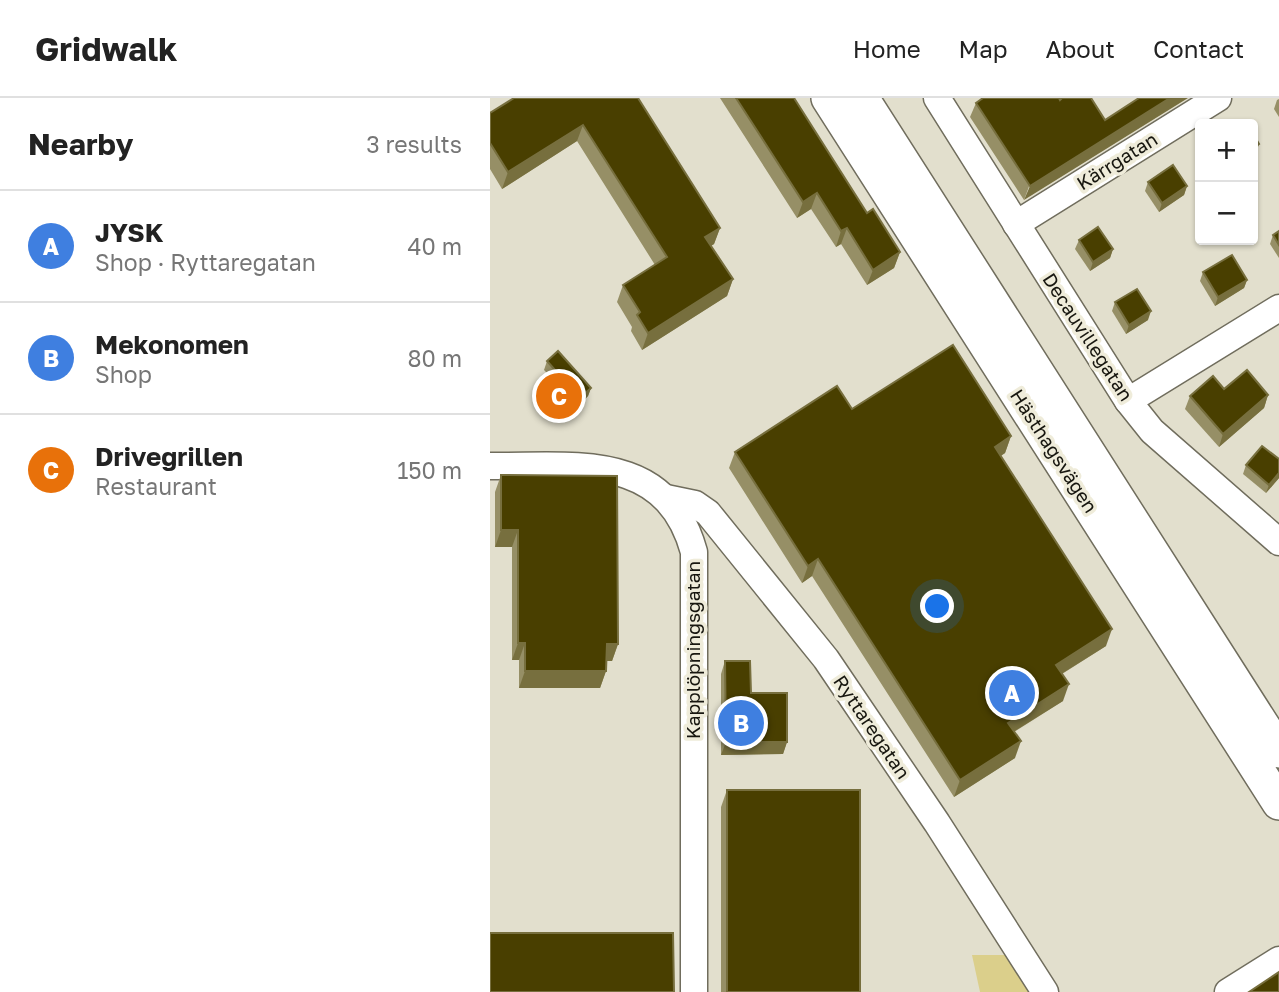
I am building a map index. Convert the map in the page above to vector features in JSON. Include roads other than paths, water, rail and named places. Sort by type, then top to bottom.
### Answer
[{"type":"main road","name":"Hästhagsvägen","points":[[828,98],[1279,803]]},
{"type":"main road","name":"Hästhagsvägen","points":[[862,98],[1279,751]]},
{"type":"street","name":"Decauvillegatan","points":[[937,98],[1128,401],[1152,430],[1279,542]]},
{"type":"street","name":"Kärrgatan","points":[[1016,224],[1218,98]]},
{"type":"street","points":[[1128,401],[1279,308]]},
{"type":"street","name":"Kapplöpningsgatan","points":[[490,466],[617,471],[640,480],[666,498],[687,529],[694,552],[694,992]]},
{"type":"street","name":"Ryttaregatan","points":[[666,498],[689,502],[708,513],[826,659],[937,823],[1045,992]]},
{"type":"street","points":[[1228,992],[1279,960]]},
{"type":"place","name":"Drivegrillen","points":[[559,396]]},
{"type":"place","name":"JYSK","points":[[1012,693]]},
{"type":"place","name":"Mekonomen","points":[[741,723]]}]
